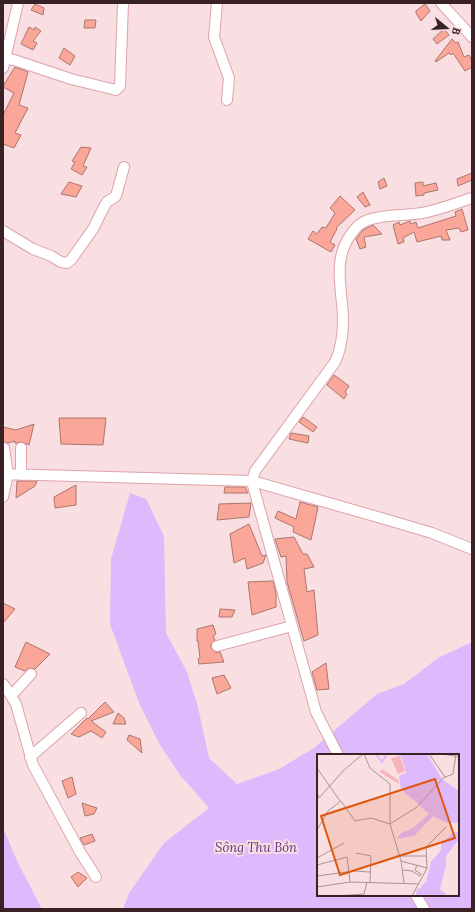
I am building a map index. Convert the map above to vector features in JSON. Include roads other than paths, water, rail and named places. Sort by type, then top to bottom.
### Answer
[{"type":"street","points":[[3,68],[4,58],[18,3]]},
{"type":"street","points":[[4,58],[72,80],[116,90],[120,86],[123,3]]},
{"type":"street","points":[[217,3],[214,37],[229,78],[227,100]]},
{"type":"street","points":[[441,3],[472,37]]},
{"type":"street","points":[[3,231],[33,249],[51,256],[61,262],[68,263],[93,229],[104,205],[116,196],[124,167]]},
{"type":"street","points":[[337,754],[316,712],[252,481],[255,471],[335,362],[340,352],[343,318],[339,278],[341,252],[353,231],[366,220],[378,217],[423,213],[472,198]]},
{"type":"street","points":[[3,497],[5,474],[4,448]]},
{"type":"street","points":[[20,475],[21,448]]},
{"type":"street","points":[[5,474],[252,481],[395,522],[472,549]]},
{"type":"street","points":[[217,646],[292,626]]},
{"type":"street","points":[[12,696],[31,674]]},
{"type":"street","points":[[3,684],[16,704],[33,765],[80,852],[96,877]]},
{"type":"street","points":[[30,757],[81,713]]},
{"type":"street","points":[[417,896],[424,909]]},
{"type":"water","name":"Sông Thu Bồn","points":[[130,493],[146,499],[164,536],[166,633],[187,672],[198,707],[209,758],[237,784],[279,769],[314,748],[377,694],[404,684],[438,658],[472,642],[472,909],[123,909],[129,893],[164,843],[209,808],[180,775],[160,745],[139,703],[110,624],[111,559]]},
{"type":"water","points":[[3,828],[18,863],[42,909],[3,909]]}]
